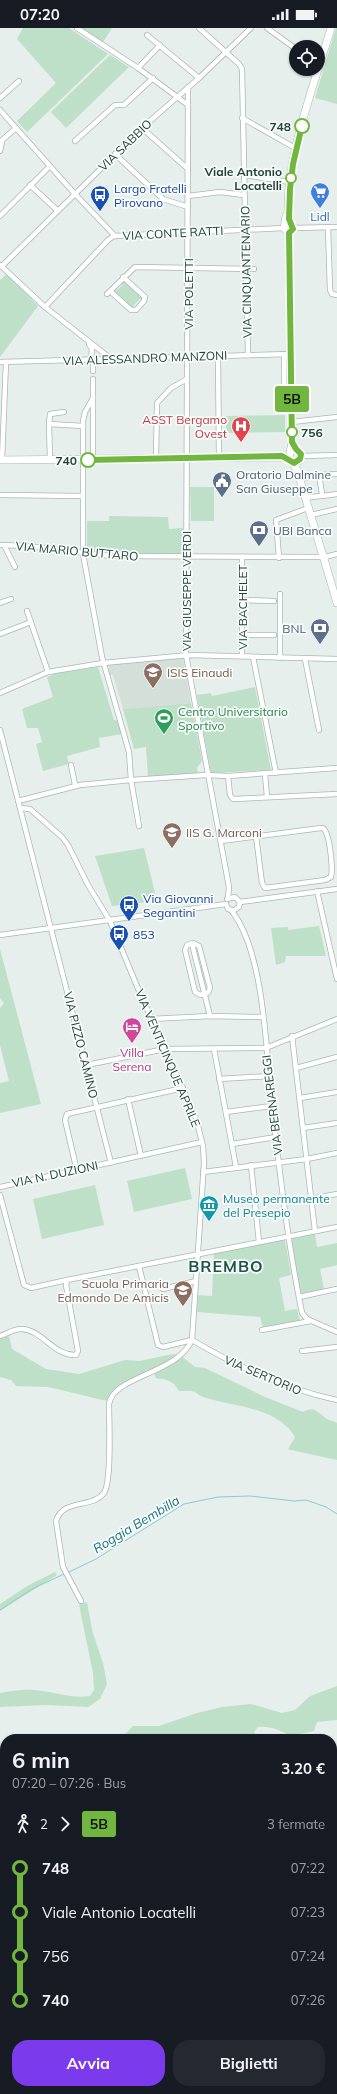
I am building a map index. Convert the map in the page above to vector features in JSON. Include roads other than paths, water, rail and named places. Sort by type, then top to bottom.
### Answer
[{"type":"street","points":[[77,28],[153,78],[188,105]]},
{"type":"street","name":"VIA CINQUANTENARIO","points":[[199,28],[242,68],[244,230],[248,355]]},
{"type":"street","name":"VIA SABBIO","points":[[1,265],[142,128],[199,78],[251,28]]},
{"type":"street","points":[[267,28],[289,44]]},
{"type":"street","points":[[324,40],[327,28]]},
{"type":"street","points":[[325,43],[331,28]]},
{"type":"street","points":[[147,35],[199,78]]},
{"type":"street","points":[[138,68],[160,45]]},
{"type":"street","points":[[284,394],[287,354],[289,182],[295,148],[313,76]]},
{"type":"street","points":[[295,148],[314,76]]},
{"type":"street","points":[[75,141],[114,106],[124,105],[153,78]]},
{"type":"street","points":[[0,98],[19,81]]},
{"type":"street","name":"VIA POLETTI","points":[[187,379],[188,87]]},
{"type":"street","points":[[0,110],[74,193],[115,236]]},
{"type":"street","points":[[242,118],[295,148]]},
{"type":"street","points":[[0,151],[1,142],[16,128]]},
{"type":"street","points":[[142,128],[188,169]]},
{"type":"street","points":[[115,154],[162,198],[188,207]]},
{"type":"street","points":[[0,216],[50,166]]},
{"type":"street","points":[[244,175],[289,182]]},
{"type":"street","points":[[30,185],[57,210]]},
{"type":"street","points":[[188,196],[220,192],[244,195]]},
{"type":"street","points":[[328,227],[330,290],[332,294],[337,295]]},
{"type":"street","name":"VIA CONTE RATTI","points":[[45,307],[108,240],[115,236],[337,227]]},
{"type":"street","points":[[1,265],[45,307],[85,340],[110,358]]},
{"type":"street","points":[[123,277],[145,296],[144,301],[136,310],[131,310],[108,292],[123,277],[134,267],[254,269]]},
{"type":"street","points":[[85,340],[91,348],[93,371]]},
{"type":"street","points":[[287,354],[292,422],[292,458],[310,511],[337,603]]},
{"type":"street","name":"VIA ALESSANDRO MANZONI","points":[[0,362],[287,354]]},
{"type":"street","points":[[218,355],[219,458]]},
{"type":"street","points":[[6,362],[1,460],[262,457],[292,458],[337,455]]},
{"type":"street","points":[[93,379],[94,460]]},
{"type":"street","points":[[156,459],[156,403],[172,388],[187,379]]},
{"type":"street","name":"VIA GIUSEPPE VERDI","points":[[187,379],[186,655],[229,887],[226,904]]},
{"type":"street","points":[[93,398],[84,413],[83,426],[83,554],[103,663],[128,748],[138,826]]},
{"type":"street","points":[[50,460],[50,414],[64,412]]},
{"type":"street","points":[[292,422],[337,417]]},
{"type":"street","points":[[49,424],[83,426]]},
{"type":"street","points":[[300,479],[319,475],[337,474]]},
{"type":"street","points":[[319,475],[322,494]]},
{"type":"street","points":[[305,498],[322,494],[328,496],[337,494]]},
{"type":"street","points":[[0,496],[83,496]]},
{"type":"street","points":[[279,558],[276,520],[310,511],[337,509]]},
{"type":"street","points":[[2,545],[15,567]]},
{"type":"street","name":"VIA MARIO BUTTARO","points":[[2,545],[28,546],[83,554],[143,557],[279,558],[324,557],[337,554]]},
{"type":"street","name":"VIA BACHELET","points":[[242,557],[242,656]]},
{"type":"street","points":[[280,594],[280,658]]},
{"type":"street","points":[[0,603],[11,599]]},
{"type":"street","points":[[242,600],[274,601]]},
{"type":"street","points":[[27,611],[48,672]]},
{"type":"street","points":[[0,634],[31,622]]},
{"type":"street","points":[[242,635],[274,636]]},
{"type":"street","points":[[0,693],[48,672],[103,663],[186,655],[337,659]]},
{"type":"street","points":[[253,657],[276,773]]},
{"type":"street","points":[[305,659],[319,730]]},
{"type":"street","points":[[0,730],[20,808]]},
{"type":"street","points":[[71,765],[75,785]]},
{"type":"street","points":[[18,801],[75,785],[208,775],[228,776],[265,774],[337,768]]},
{"type":"street","points":[[265,774],[267,797]]},
{"type":"street","points":[[228,776],[230,796],[232,799],[337,794]]},
{"type":"street","name":"VIA VENTICINQUE APRILE","points":[[20,808],[28,808],[65,840],[89,887],[110,921],[151,1019],[196,1118],[202,1142],[203,1172],[192,1340]]},
{"type":"street","name":"VIA PIZZO CAMINO","points":[[20,808],[111,1162]]},
{"type":"street","points":[[221,841],[256,836],[324,828],[328,834],[332,869],[331,877],[325,880],[265,888],[262,883],[256,836]]},
{"type":"street","name":"VIA GIUSEPPE VERDI","points":[[229,887],[239,905]]},
{"type":"street","points":[[231,910],[239,905],[337,889]]},
{"type":"street","points":[[318,891],[335,962],[337,979]]},
{"type":"street","points":[[228,898],[235,897]]},
{"type":"street","points":[[0,935],[226,904],[239,922],[256,965],[266,1048]]},
{"type":"street","points":[[239,905],[239,922]]},
{"type":"street","points":[[205,994],[198,995],[195,991],[185,950],[187,945],[192,944],[205,994],[210,1016]]},
{"type":"street","points":[[151,1019],[210,1016],[262,1018]]},
{"type":"street","points":[[87,1065],[165,1049],[266,1048],[292,1036],[337,1019]]},
{"type":"street","points":[[292,1036],[315,1231]]},
{"type":"street","name":"VIA BERNAREGGI","points":[[266,1048],[288,1236],[302,1315],[311,1321]]},
{"type":"street","points":[[214,1049],[236,1167]]},
{"type":"street","points":[[296,1068],[337,1057]]},
{"type":"street","points":[[219,1079],[269,1076]]},
{"type":"street","points":[[77,1171],[66,1117],[68,1114],[183,1088]]},
{"type":"street","points":[[300,1098],[337,1092]]},
{"type":"street","points":[[128,1100],[141,1156]]},
{"type":"street","points":[[226,1112],[272,1106]]},
{"type":"street","points":[[303,1128],[337,1123]]},
{"type":"street","points":[[232,1144],[276,1137]]},
{"type":"street","name":"VIA N. DUZIONI","points":[[0,1187],[202,1142]]},
{"type":"street","points":[[203,1172],[337,1154]]},
{"type":"street","points":[[251,1165],[259,1242]]},
{"type":"street","points":[[311,1199],[337,1194]]},
{"type":"street","points":[[0,1195],[24,1286],[31,1288],[337,1227]]},
{"type":"street","points":[[139,1266],[158,1346],[163,1347],[192,1340]]},
{"type":"street","points":[[0,1336],[17,1329],[30,1330],[56,1349],[71,1354],[78,1354],[66,1281]]},
{"type":"street","points":[[163,1289],[196,1281]]},
{"type":"street","points":[[299,1297],[337,1289]]},
{"type":"street","points":[[262,1330],[311,1321],[337,1332]]},
{"type":"street","points":[[81,1601],[63,1568],[56,1528],[56,1519],[64,1509],[97,1499],[105,1492],[108,1478],[109,1404],[114,1393],[129,1383],[176,1360],[185,1353],[192,1340]]},
{"type":"street","name":"VIA SERTORIO","points":[[192,1340],[240,1367],[301,1392],[337,1400]]},
{"type":"street","points":[[302,1351],[337,1347]]},
{"type":"waterway","name":"Roggia Bembilla","points":[[69,1572],[96,1559],[184,1504],[218,1497],[250,1496],[294,1501],[306,1500],[326,1507],[337,1514]]},
{"type":"waterway","name":"Roggia Bembilla","points":[[0,1610],[32,1589],[64,1574]]},
{"type":"place","name":"748","points":[[302,126]]},
{"type":"place","name":"Viale Antonio Locatelli","points":[[291,178]]},
{"type":"place","name":"Lidl","points":[[320,209]]},
{"type":"place","name":"Largo Fratelli Pirovano","points":[[100,212]]},
{"type":"place","name":"756","points":[[292,432]]},
{"type":"place","name":"ASST Bergamo Ovest","points":[[241,443]]},
{"type":"place","name":"740","points":[[88,460]]},
{"type":"place","name":"Oratorio Dalmine San Giuseppe","points":[[222,498]]},
{"type":"place","name":"UBI Banca","points":[[259,547]]},
{"type":"place","name":"BNL","points":[[320,645]]},
{"type":"place","name":"ISIS Einaudi","points":[[153,689]]},
{"type":"place","name":"Centro Universitario Sportivo","points":[[164,735]]},
{"type":"place","name":"IIS G. Marconi","points":[[172,849]]},
{"type":"place","name":"Via Giovanni Segantini","points":[[129,922]]},
{"type":"place","name":"853","points":[[119,951]]},
{"type":"place","name":"Villa Serena","points":[[132,1044]]},
{"type":"place","name":"Museo permanente del Presepio","points":[[209,1222]]},
{"type":"place","name":"Scuola Primaria Edmondo De Amicis","points":[[183,1307]]},
{"type":"district","name":"BREMBO","points":[[226,1266]]}]
